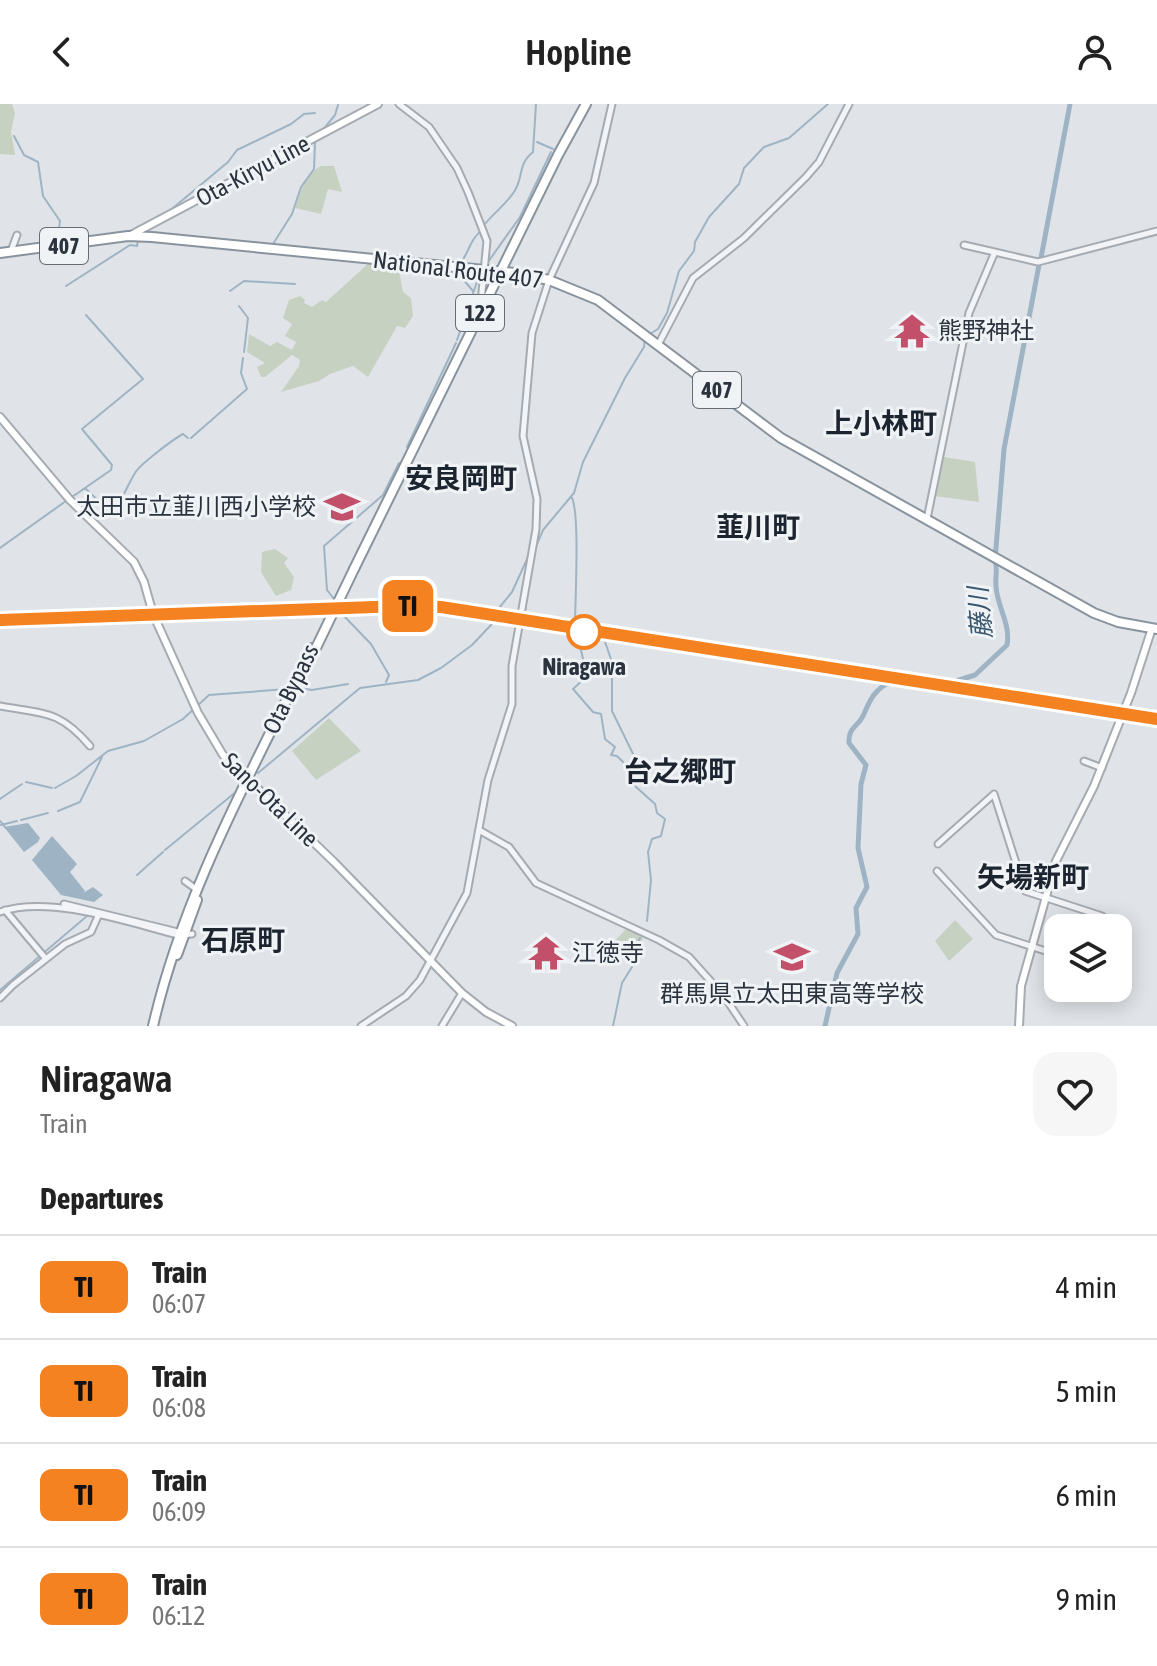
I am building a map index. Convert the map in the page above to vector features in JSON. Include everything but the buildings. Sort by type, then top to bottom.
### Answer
[{"type":"highway","name":"Ota Bypass","points":[[155,1026],[196,889],[498,271],[584,104]]},
{"type":"highway","name":"National Route 407","points":[[0,253],[128,236],[498,271],[549,280],[598,300],[781,438],[1094,613],[1154,629]]},
{"type":"highway","name":"Ota Bypass","points":[[352,569],[498,271]]},
{"type":"highway","name":"Ota Bypass","points":[[183,933],[249,780]]},
{"type":"main road","name":"Ota-Kiryu Line","points":[[128,236],[378,104]]},
{"type":"main road","name":"Sano-Ota Line","points":[[0,417],[70,500],[134,562],[144,582],[153,614],[205,728],[223,755],[462,993],[486,1012],[512,1026]]},
{"type":"main road","points":[[1019,1026],[1020,994],[1060,850],[1102,768],[1154,629]]},
{"type":"street","points":[[399,104],[424,122],[460,174],[487,241],[481,302]]},
{"type":"street","points":[[361,1026],[408,994],[431,962],[464,903],[488,780],[512,704],[512,666],[538,504],[524,426],[533,328],[549,280],[594,183],[612,104]]},
{"type":"street","points":[[658,345],[696,275],[744,238],[806,177],[819,162],[849,104]]},
{"type":"street","points":[[964,245],[1038,262],[1157,231]]},
{"type":"street","points":[[11,252],[17,235]]},
{"type":"street","points":[[927,519],[969,313],[994,254]]},
{"type":"street","points":[[0,706],[58,717],[77,729],[90,746]]},
{"type":"street","points":[[1084,761],[1102,768]]},
{"type":"street","points":[[938,844],[994,794],[1024,888],[1030,895],[1095,914]]},
{"type":"street","points":[[479,830],[509,847],[536,883],[689,957],[724,996],[744,1026]]},
{"type":"street","points":[[937,871],[996,935],[1044,951]]},
{"type":"street","points":[[185,881],[196,889]]},
{"type":"street","points":[[43,956],[2,910],[40,901],[183,933]]},
{"type":"street","points":[[0,998],[43,956],[89,934],[94,913]]},
{"type":"street","points":[[442,1026],[462,993]]},
{"type":"green space","points":[[0,104],[12,104],[15,113],[11,132],[15,155],[0,154]]},
{"type":"green space","points":[[321,166],[334,166],[342,192],[328,189],[321,214],[295,208],[307,178]]},
{"type":"green space","points":[[370,262],[398,265],[403,292],[411,298],[413,316],[405,328],[397,326],[368,377],[353,366],[319,381],[281,392],[299,366],[300,360],[292,355],[261,377],[257,367],[265,363],[247,352],[249,334],[270,346],[277,342],[292,350],[296,342],[285,336],[292,324],[283,318],[289,300],[300,296],[304,303],[312,307],[322,300],[326,302]]},
{"type":"green space","points":[[944,457],[975,462],[979,502],[935,496]]},
{"type":"green space","points":[[275,549],[288,558],[284,563],[294,577],[291,590],[276,596],[261,572],[262,552]]},
{"type":"green space","points":[[329,718],[361,751],[316,780],[292,751]]},
{"type":"green space","points":[[955,920],[973,939],[949,961],[935,941]]},
{"type":"green space","points":[[627,928],[644,935],[634,962],[611,945]]},
{"type":"water","points":[[28,823],[40,838],[24,852],[4,827]]},
{"type":"water","points":[[52,836],[77,864],[70,872],[85,891],[83,893],[93,887],[103,895],[94,902],[61,895],[32,860]]},
{"type":"waterway","points":[[484,225],[514,192],[523,166],[533,152],[536,104]]},
{"type":"waterway","points":[[648,335],[658,329],[667,313],[679,271],[694,251],[695,242],[709,217],[739,184],[744,168],[764,147],[789,138],[828,104]]},
{"type":"waterway","name":"藤川","points":[[1041,258],[1070,104]]},
{"type":"waterway","points":[[322,131],[335,115],[338,105]]},
{"type":"waterway","points":[[167,213],[228,162],[237,150],[291,124],[304,114],[315,113]]},
{"type":"waterway","points":[[14,136],[24,155],[38,162],[43,196],[60,221],[58,237]]},
{"type":"waterway","points":[[537,142],[553,149]]},
{"type":"waterway","points":[[273,244],[292,214],[301,187],[314,169],[315,143]]},
{"type":"waterway","points":[[488,262],[520,217],[551,152]]},
{"type":"waterway","points":[[459,265],[481,231]]},
{"type":"waterway","points":[[66,286],[130,245],[137,246],[138,240]]},
{"type":"waterway","name":"藤川","points":[[825,1026],[837,973],[858,934],[856,908],[867,887],[858,848],[861,784],[866,765],[849,743],[850,734],[873,696],[890,682],[948,691],[953,682],[975,675],[1007,645],[1007,630],[997,594],[995,560],[1004,449],[1039,265]]},
{"type":"waterway","points":[[457,272],[473,291]]},
{"type":"waterway","points":[[457,340],[480,273]]},
{"type":"waterway","points":[[230,291],[244,281],[295,284]]},
{"type":"waterway","points":[[239,306],[248,318],[244,352]]},
{"type":"waterway","points":[[72,497],[111,470],[112,465],[82,429],[143,379],[86,315]]},
{"type":"waterway","points":[[535,549],[543,530],[574,493],[583,462],[644,347],[645,338]]},
{"type":"waterway","points":[[407,447],[456,343]]},
{"type":"waterway","points":[[191,438],[247,389],[241,373],[243,358]]},
{"type":"waterway","points":[[113,511],[143,464],[183,434],[188,438]]},
{"type":"waterway","points":[[334,599],[327,590],[324,546],[383,495],[399,463]]},
{"type":"waterway","points":[[85,488],[109,511]]},
{"type":"waterway","points":[[572,498],[576,540],[575,626]]},
{"type":"waterway","points":[[0,548],[66,501]]},
{"type":"waterway","points":[[258,773],[360,688],[418,680],[441,668],[472,645],[491,625],[512,592],[528,557]]},
{"type":"waterway","points":[[340,602],[344,616],[371,644],[389,675],[386,682]]},
{"type":"waterway","points":[[577,633],[587,676],[573,689],[593,712],[601,714],[605,739],[615,747],[611,755],[617,756],[634,773],[635,786],[655,804],[657,813],[665,819],[661,836],[652,839],[648,852],[651,880],[647,921]]},
{"type":"waterway","points":[[578,634],[604,639],[612,662],[612,711],[637,762],[630,766]]},
{"type":"waterway","points":[[301,688],[312,690],[348,684]]},
{"type":"waterway","points":[[55,788],[108,751],[144,741],[183,719],[209,695],[287,689]]},
{"type":"waterway","points":[[58,811],[80,802],[102,757]]},
{"type":"waterway","points":[[26,782],[52,788]]},
{"type":"waterway","points":[[0,799],[22,784]]},
{"type":"waterway","points":[[165,850],[237,791]]},
{"type":"waterway","points":[[21,820],[48,813]]},
{"type":"waterway","points":[[0,821],[6,828]]},
{"type":"waterway","points":[[1,825],[17,821]]},
{"type":"waterway","points":[[137,875],[163,852]]},
{"type":"waterway","points":[[0,990],[87,916]]},
{"type":"waterway","points":[[630,957],[640,938]]},
{"type":"waterway","points":[[613,1026],[622,983],[632,967]]},
{"type":"railway","points":[[0,620],[428,606],[656,642]]},
{"type":"railway","points":[[645,640],[1157,719]]},
{"type":"train","name":"TI","points":[[0,620],[441,607],[553,627],[1157,719]]},
{"type":"place","name":"熊野神社","points":[[912,331]]},
{"type":"place","name":"太田市立韮川西小学校","points":[[342,507]]},
{"type":"place","name":"Niragawa","points":[[584,632]]},
{"type":"place","name":"江徳寺","points":[[546,953]]},
{"type":"place","name":"群馬県立太田東高等学校","points":[[792,957]]},
{"type":"district","name":"上小林町","points":[[881,423]]},
{"type":"district","name":"安良岡町","points":[[461,478]]},
{"type":"district","name":"韮川町","points":[[758,527]]},
{"type":"district","name":"台之郷町","points":[[680,771]]},
{"type":"district","name":"矢場新町","points":[[1033,877]]},
{"type":"district","name":"石原町","points":[[243,940]]}]
